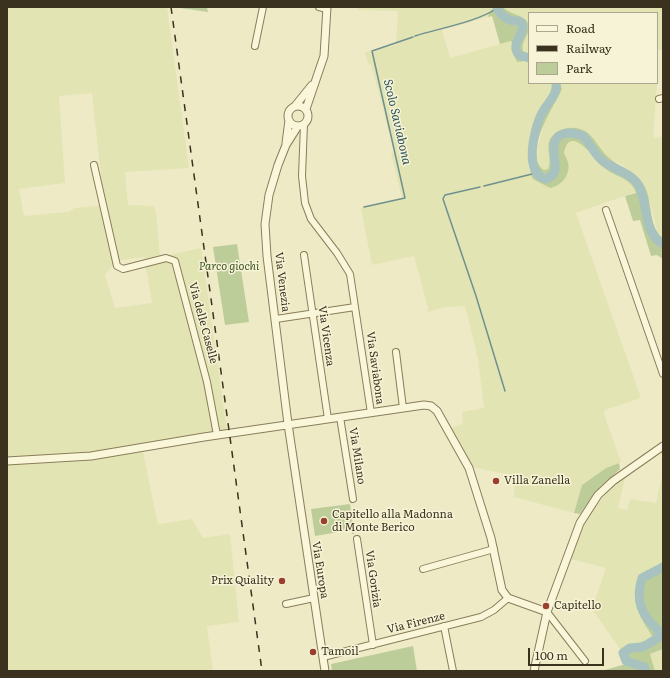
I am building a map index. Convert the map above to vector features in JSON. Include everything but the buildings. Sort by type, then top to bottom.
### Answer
[{"type":"street","points":[[255,46],[263,7]]},
{"type":"street","points":[[295,106],[300,105],[306,109],[325,49],[327,8],[319,7]]},
{"type":"street","points":[[301,125],[292,124],[289,120],[288,113],[316,80]]},
{"type":"street","name":"Via Saviabona","points":[[306,109],[309,116],[301,125],[302,176],[305,203],[311,219],[337,253],[350,274],[371,413],[424,405],[431,406],[437,411],[469,468],[494,549],[502,590],[508,598]]},
{"type":"street","name":"Via Venezia","points":[[288,424],[267,256],[265,224],[269,195],[286,145],[289,120]]},
{"type":"street","name":"Via Venezia","points":[[286,145],[301,125]]},
{"type":"street","name":"Via delle Caselle","points":[[94,165],[117,266],[123,269],[166,258],[175,261],[207,382],[217,435]]},
{"type":"street","points":[[606,210],[663,374]]},
{"type":"street","name":"Via Vicenza","points":[[304,256],[328,419]]},
{"type":"street","points":[[276,320],[355,307]]},
{"type":"street","points":[[396,352],[403,408]]},
{"type":"street","points":[[7,461],[92,456],[288,424],[371,413]]},
{"type":"street","name":"Via Milano","points":[[340,417],[353,498]]},
{"type":"street","name":"Via Europa","points":[[288,424],[325,671]]},
{"type":"street","points":[[534,671],[548,612],[580,523],[598,495],[622,473],[663,446]]},
{"type":"street","name":"Via Gorizia","points":[[358,539],[373,644]]},
{"type":"street","points":[[423,569],[494,549]]},
{"type":"street","points":[[286,604],[314,598]]},
{"type":"street","points":[[508,598],[548,612],[585,661]]},
{"type":"street","name":"Via Firenze","points":[[323,657],[481,617],[494,610],[508,598]]},
{"type":"street","name":"Via Firenze","points":[[444,626],[453,671]]},
{"type":"green space","points":[[7,7],[167,7],[189,168],[125,172],[128,205],[154,206],[156,212],[160,257],[201,248],[227,430],[113,453],[7,459]],"holes":[[[92,93],[104,205],[75,208],[68,212],[24,216],[19,189],[65,183],[59,96]],[[144,257],[152,303],[115,308],[105,275],[116,261]]]},
{"type":"green space","points":[[207,7],[208,12],[180,8]]},
{"type":"green space","points":[[358,7],[494,7],[489,13],[488,17],[442,30],[450,58],[511,41],[514,45],[513,50],[523,63],[528,61],[528,84],[552,84],[554,92],[539,111],[531,141],[528,166],[533,179],[567,176],[568,162],[564,153],[565,147],[569,142],[577,141],[583,144],[591,155],[618,176],[630,183],[635,189],[636,192],[576,213],[641,398],[605,410],[604,414],[621,462],[606,468],[582,485],[574,513],[514,497],[515,476],[472,467],[451,428],[463,424],[462,412],[484,408],[478,359],[465,306],[446,307],[427,312],[428,308],[414,256],[372,265],[361,208],[402,198],[391,153],[394,152],[371,65],[368,64],[365,52],[396,45],[398,11],[358,10]]},
{"type":"green space","points":[[494,7],[503,7],[527,21],[528,33],[523,43],[523,51],[528,54],[528,61],[517,62],[511,41],[500,44],[492,16],[488,17],[489,13]]},
{"type":"green space","points":[[503,7],[663,7],[663,50],[658,50],[658,12],[528,12],[528,28],[524,18],[509,12]]},
{"type":"green space","points":[[528,33],[528,54],[523,51],[522,46]]},
{"type":"green space","points":[[552,84],[560,84],[562,89],[547,118],[538,142],[536,153],[538,162],[544,170],[548,169],[550,162],[548,146],[550,139],[562,129],[578,128],[588,133],[608,157],[635,175],[645,187],[655,227],[663,238],[663,259],[657,255],[651,256],[640,220],[633,221],[625,196],[636,193],[632,185],[607,170],[578,142],[572,141],[567,144],[564,153],[569,166],[567,175],[562,182],[550,188],[533,179],[530,164],[530,144],[534,125],[543,105],[554,92]]},
{"type":"green space","points":[[560,84],[657,84],[653,138],[663,137],[663,238],[657,231],[650,202],[628,169],[608,157],[587,132],[548,147],[551,164],[548,169],[544,170],[540,167],[537,158],[538,145],[546,118],[562,89]]},
{"type":"green space","name":"Parco giochi","points":[[237,244],[249,322],[225,325],[213,247]]},
{"type":"green space","points":[[143,452],[158,524],[192,519],[203,538],[230,534],[239,622],[207,626],[213,671],[7,671],[7,464],[92,460]]},
{"type":"green space","points":[[619,463],[620,469],[595,492],[580,514],[574,513],[582,485],[606,468]]},
{"type":"green space","points":[[663,471],[663,565],[641,576],[641,618],[653,638],[620,649],[592,609],[606,568],[571,559],[583,526],[592,511],[615,483],[626,474],[618,508],[627,510],[630,499],[656,503]]},
{"type":"green space","points":[[350,504],[354,534],[352,534],[351,530],[315,536],[311,509]]},
{"type":"green space","points":[[663,565],[663,649],[650,654],[655,671],[601,671],[626,664],[620,649],[653,638],[641,618],[638,609],[636,592],[641,576]]},
{"type":"green space","points":[[413,646],[417,671],[332,671],[331,664]]},
{"type":"green space","points":[[663,649],[663,671],[655,671],[650,654]]},
{"type":"waterway","points":[[497,7],[505,18],[522,23],[523,27],[517,43],[516,51],[519,55],[528,58]]},
{"type":"waterway","name":"Scolo Saviabona","points":[[415,36],[469,21],[497,8]]},
{"type":"waterway","name":"Scolo Saviabona","points":[[364,207],[405,198],[372,51],[413,37]]},
{"type":"waterway","points":[[556,84],[552,99],[539,120],[534,139],[532,150],[533,160],[535,169],[539,175],[546,179],[554,173],[555,141],[561,134],[571,133],[583,136],[601,159],[608,165],[628,175],[639,186],[652,233],[656,239],[663,244]]},
{"type":"waterway","points":[[484,186],[536,173]]},
{"type":"waterway","points":[[480,187],[445,195],[443,199],[476,296],[505,391]]},
{"type":"waterway","points":[[646,671],[644,667],[626,661],[623,653],[630,648],[643,647],[659,637],[658,630],[647,619],[641,607],[639,593],[642,578],[663,567]]},
{"type":"waterway","points":[[659,637],[663,638]]},
{"type":"railway","points":[[171,7],[262,671]]},
{"type":"place","name":"Villa Zanella","points":[[496,481]]},
{"type":"place","name":"Capitello alla Madonna di Monte Berico","points":[[324,521]]},
{"type":"place","name":"Prix Quality","points":[[282,581]]},
{"type":"place","name":"Capitello","points":[[546,606]]},
{"type":"place","name":"Tamoil","points":[[313,652]]}]
